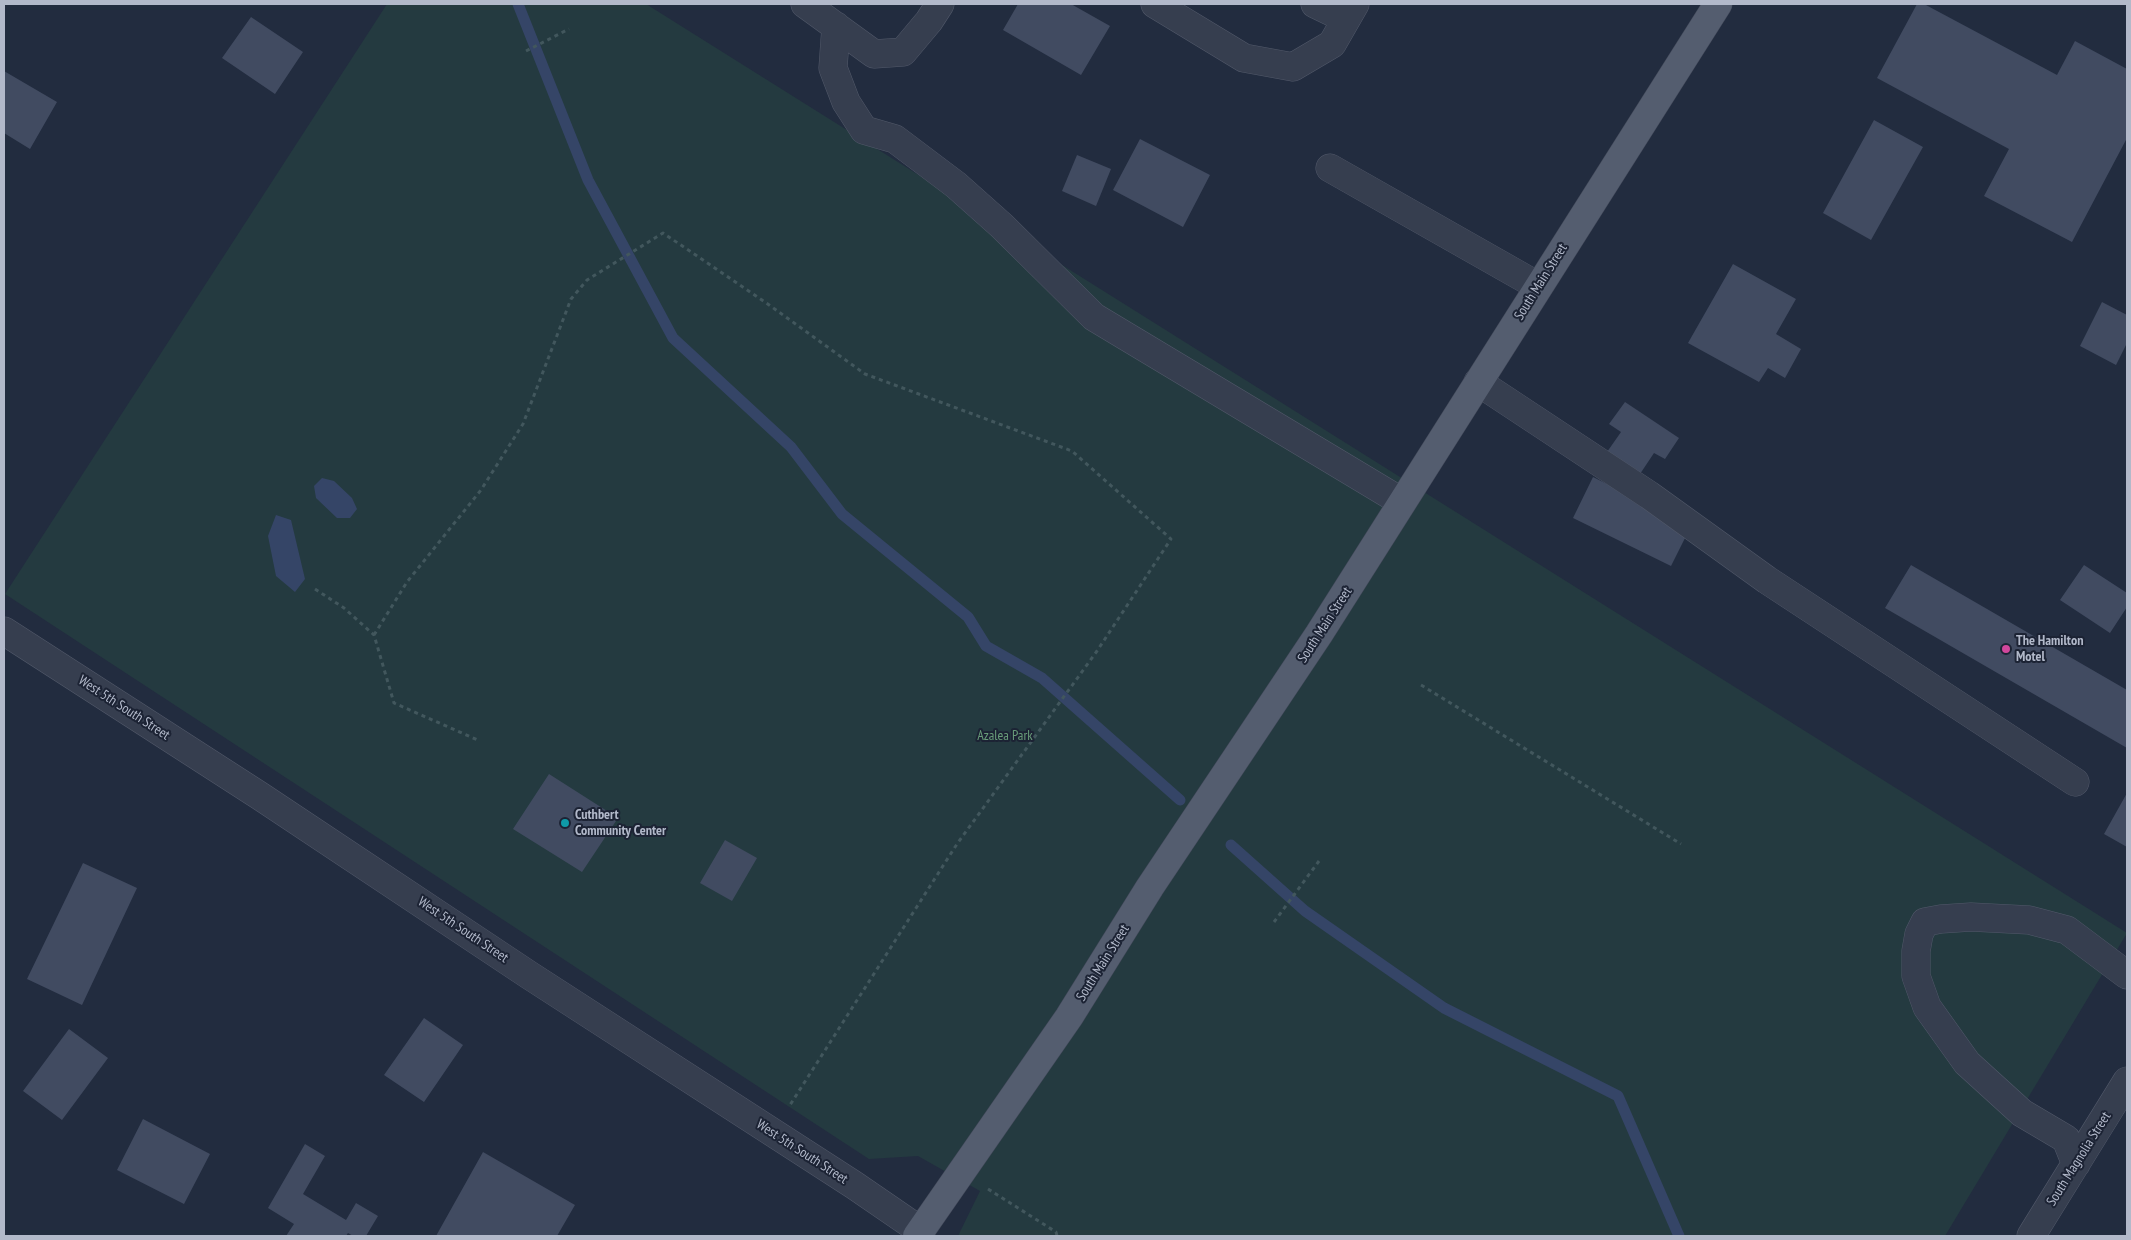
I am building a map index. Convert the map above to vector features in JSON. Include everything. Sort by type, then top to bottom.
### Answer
[{"type":"main road","name":"South Main Street","points":[[919,1234],[960,1172],[1069,1017],[1150,887],[1319,634],[1718,4]]},
{"type":"street","points":[[807,4],[874,54],[903,52],[929,21],[940,4]]},
{"type":"street","points":[[1155,4],[1244,58],[1293,67],[1332,44],[1350,11],[1315,4]]},
{"type":"street","points":[[836,26],[833,68],[846,102],[864,130],[895,139],[956,185],[1002,226],[1094,317],[1402,502]]},
{"type":"street","points":[[1330,168],[1538,286]]},
{"type":"street","points":[[1478,382],[1648,495],[1767,580],[2075,782]]},
{"type":"street","name":"West 5th South Street","points":[[4,631],[260,796],[538,981],[773,1133],[919,1234]]},
{"type":"street","points":[[2076,1164],[2066,1139],[2022,1113],[1967,1063],[1928,1006],[1916,976],[1916,951],[1919,934],[1925,922],[1942,918],[1970,917],[2029,920],[2068,930],[2127,975]]},
{"type":"street","name":"South Magnolia Street","points":[[2031,1236],[2127,1081]]},
{"type":"path","points":[[526,51],[569,28]]},
{"type":"path","points":[[374,635],[407,582],[481,490],[523,424],[571,299],[587,280],[663,234],[765,302],[865,374],[1072,451],[1171,539],[1097,651],[957,844],[773,1133]]},
{"type":"path","points":[[315,589],[344,608],[374,635],[394,703],[480,741]]},
{"type":"path","points":[[1421,685],[1681,844]]},
{"type":"path","points":[[1274,922],[1319,861]]},
{"type":"path","points":[[960,1172],[1056,1232],[1057,1236]]},
{"type":"green space","name":"Azalea Park","points":[[387,4],[646,4],[2127,933],[1945,1236],[958,1236],[980,1191],[918,1156],[869,1159],[5,594]]},
{"type":"water","points":[[322,478],[334,481],[352,498],[357,509],[350,518],[337,518],[316,498],[314,486]]},
{"type":"water","points":[[276,515],[291,520],[305,579],[295,592],[276,576],[268,536]]},
{"type":"building","points":[[1018,4],[1071,4],[1110,26],[1081,75],[1003,30]]},
{"type":"building","points":[[1917,4],[1924,4],[2057,75],[2075,41],[2127,69],[2127,138],[2072,242],[1984,196],[2009,149],[1877,78]]},
{"type":"building","points":[[251,17],[303,52],[275,94],[222,58]]},
{"type":"building","points":[[4,71],[57,102],[30,149],[4,133]]},
{"type":"building","points":[[1874,120],[1923,147],[1871,240],[1823,213]]},
{"type":"building","points":[[1140,139],[1210,175],[1183,227],[1113,190]]},
{"type":"building","points":[[1077,155],[1111,169],[1096,206],[1062,191]]},
{"type":"building","points":[[1733,264],[1796,299],[1776,334],[1801,349],[1785,378],[1768,368],[1759,382],[1688,343]]},
{"type":"building","points":[[2102,302],[2127,315],[2127,343],[2116,365],[2080,346]]},
{"type":"building","points":[[1625,402],[1679,438],[1665,459],[1654,453],[1640,474],[1607,452],[1621,432],[1609,424]]},
{"type":"building","points":[[1593,477],[1691,526],[1671,566],[1573,518]]},
{"type":"building","name":"The Hamilton Motel","points":[[1911,565],[2127,690],[2127,748],[1885,608]]},
{"type":"building","points":[[2084,565],[2127,593],[2127,607],[2110,633],[2060,600]]},
{"type":"building","name":"Cuthbert Community Center","points":[[549,774],[618,818],[582,872],[513,829]]},
{"type":"building","points":[[2127,793],[2127,847],[2104,834]]},
{"type":"building","points":[[725,840],[757,858],[732,901],[700,883]]},
{"type":"building","points":[[83,863],[137,888],[82,1005],[27,979]]},
{"type":"building","points":[[424,1018],[463,1045],[424,1102],[384,1075]]},
{"type":"building","points":[[69,1029],[108,1058],[62,1120],[23,1091]]},
{"type":"building","points":[[143,1119],[210,1154],[184,1204],[117,1170]]},
{"type":"building","points":[[305,1144],[325,1156],[303,1194],[346,1220],[356,1203],[378,1216],[366,1236],[353,1236],[348,1233],[346,1236],[286,1236],[294,1224],[268,1208]]},
{"type":"building","points":[[483,1152],[575,1205],[557,1236],[436,1236]]},
{"type":"waterway","points":[[518,4],[588,180],[673,338],[791,447],[842,514],[968,617],[986,646],[1042,678],[1180,800]]},
{"type":"waterway","points":[[1231,845],[1305,911],[1444,1008],[1618,1096],[1679,1236]]},
{"type":"place","name":"The Hamilton Motel","points":[[2006,649]]},
{"type":"place","name":"Cuthbert Community Center","points":[[565,823]]}]
